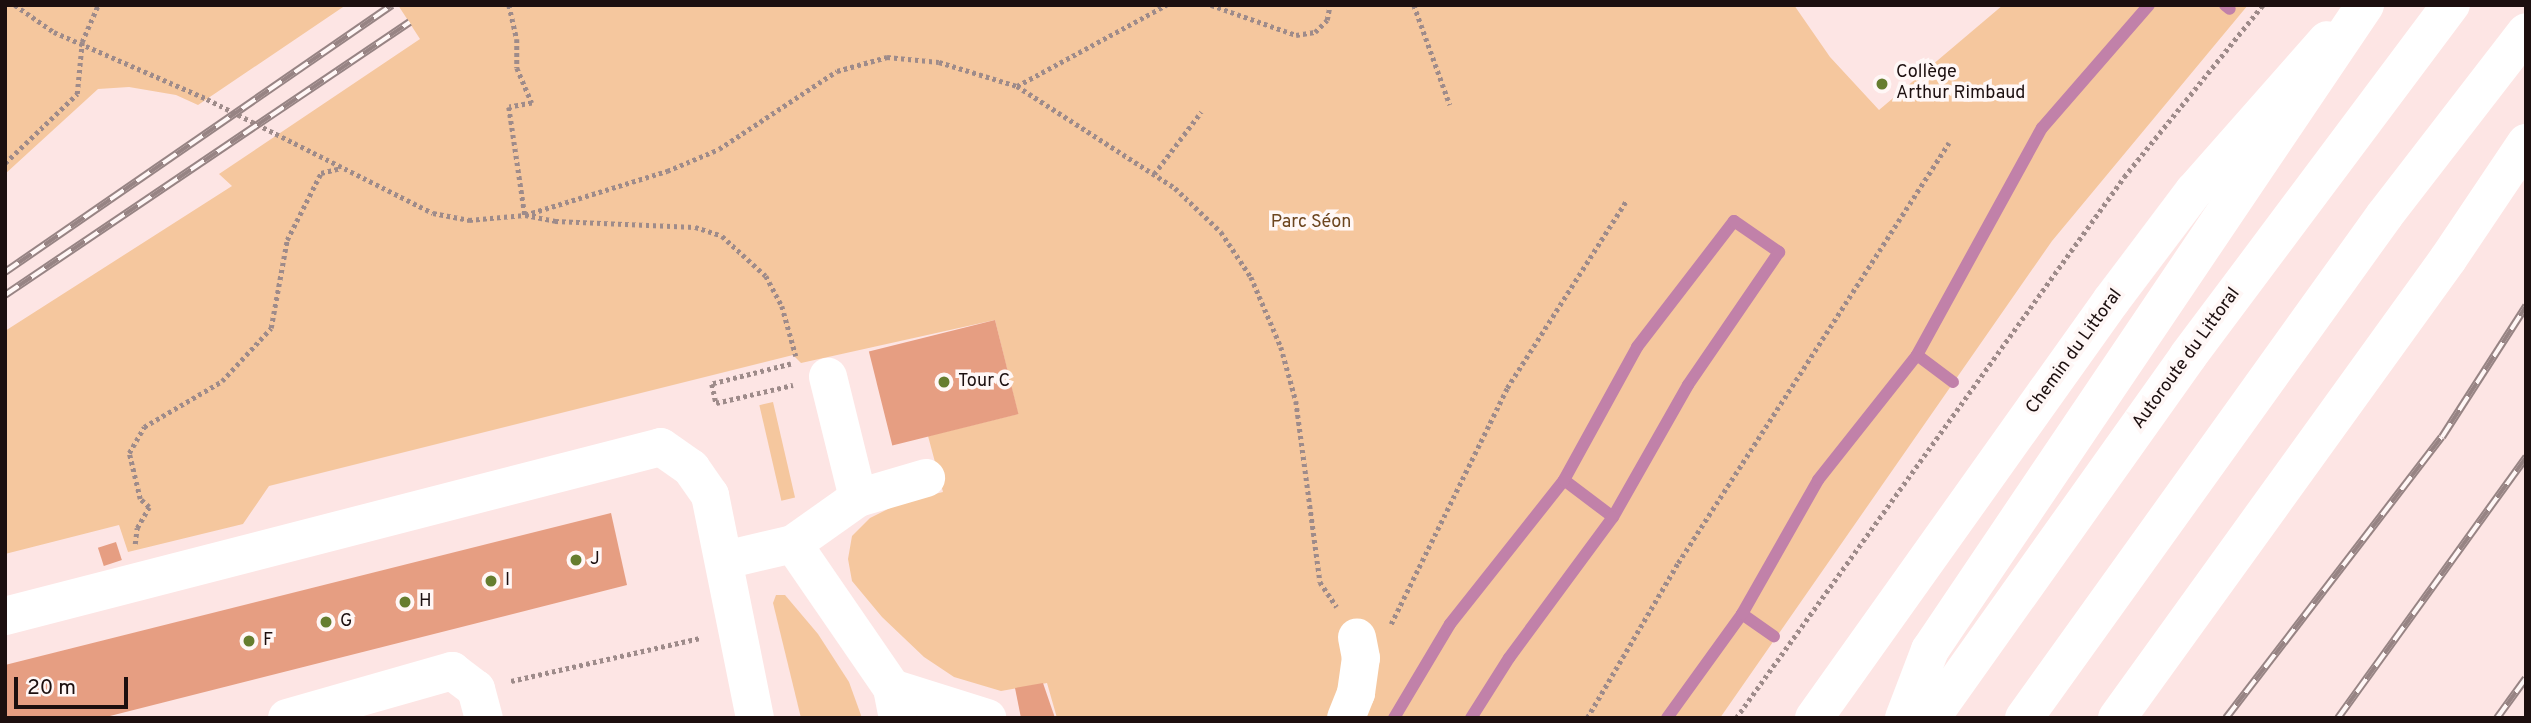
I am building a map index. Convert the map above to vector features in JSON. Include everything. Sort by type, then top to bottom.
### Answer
[{"type":"main road","name":"Chemin du Littoral","points":[[1814,718],[2186,202],[2359,5]]},
{"type":"main road","points":[[1904,718],[1930,650],[2365,5]]},
{"type":"main road","name":"Autoroute du Littoral","points":[[1931,718],[2188,356],[2451,5]]},
{"type":"main road","points":[[2024,718],[2376,227],[2526,32]]},
{"type":"main road","points":[[2118,718],[2448,259],[2526,143]]},
{"type":"main road","points":[[828,377],[858,498]]},
{"type":"main road","points":[[5,616],[661,447],[691,468],[710,495],[755,718]]},
{"type":"main road","points":[[725,560],[793,544],[858,498],[926,478]]},
{"type":"main road","points":[[793,544],[895,703],[987,718]]},
{"type":"main road","points":[[1346,718],[1358,681],[1361,658],[1372,634]]},
{"type":"main road","points":[[287,718],[452,671],[480,703]]},
{"type":"path","points":[[15,5],[54,32],[207,99],[433,213],[469,220],[525,215],[667,171],[719,149],[837,71],[887,57],[939,62],[1017,86],[1154,174],[1221,232],[1251,277],[1281,347],[1296,401],[1320,582],[1372,634],[1507,388],[1626,201]]},
{"type":"path","points":[[5,163],[77,94],[82,42],[98,5]]},
{"type":"path","points":[[509,5],[517,39],[517,68],[532,103],[509,107],[525,215]]},
{"type":"path","points":[[1017,86],[1166,5]]},
{"type":"path","points":[[1211,5],[1296,35],[1315,32],[1327,20],[1330,5]]},
{"type":"path","points":[[1414,5],[1450,105]]},
{"type":"path","points":[[1736,718],[2109,197],[2263,5]]},
{"type":"path","points":[[1154,174],[1201,112]]},
{"type":"path","points":[[1587,718],[1678,563],[1949,143]]},
{"type":"path","points":[[130,584],[137,527],[149,507],[140,499],[129,453],[144,427],[222,382],[271,328],[287,240],[321,173],[342,167]]},
{"type":"path","points":[[525,215],[555,221],[695,227],[722,236],[743,252],[766,276],[782,306],[797,362],[712,384],[716,403],[828,377]]},
{"type":"path","points":[[480,703],[739,629]]},
{"type":"green space","points":[[5,5],[346,5],[198,105],[176,95],[129,87],[98,89],[5,174]]},
{"type":"green space","name":"Parc Séon","points":[[398,5],[1794,5],[1830,57],[1879,110],[2003,5],[2248,5],[2052,241],[1720,718],[1057,718],[1047,683],[1001,691],[954,677],[924,657],[882,617],[852,581],[848,559],[852,536],[870,518],[902,502],[943,492],[928,436],[1018,414],[995,320],[801,363],[793,355],[269,486],[243,524],[128,552],[119,525],[5,554],[5,331],[232,186],[219,174],[420,39]]},
{"type":"green space","points":[[773,402],[795,497],[781,501],[759,405]]},
{"type":"green space","points":[[776,595],[785,595],[818,634],[849,682],[862,718],[801,718],[773,603]]},
{"type":"building","name":"Tour C","points":[[995,320],[1018,414],[892,446],[869,351]]},
{"type":"building","points":[[611,513],[627,585],[102,718],[5,718],[5,665]]},
{"type":"building","points":[[116,542],[122,560],[104,566],[98,548]]},
{"type":"building","points":[[1043,683],[1055,718],[1021,718],[1015,688]]},
{"type":"waterway","points":[[1667,718],[1742,614],[1818,480],[1917,355],[2042,128],[2149,5]]},
{"type":"waterway","points":[[2225,5],[2230,9]]},
{"type":"waterway","points":[[1394,718],[1450,624],[1564,480],[1637,347],[1734,221],[1779,252],[1688,385],[1613,517],[1509,658],[1471,718]]},
{"type":"waterway","points":[[1917,355],[1953,382]]},
{"type":"waterway","points":[[1564,480],[1613,517]]},
{"type":"waterway","points":[[1742,614],[1774,636]]},
{"type":"railway","points":[[5,272],[392,5]]},
{"type":"railway","points":[[5,295],[409,22]]},
{"type":"railway","points":[[2226,718],[2442,437],[2526,306]]},
{"type":"railway","points":[[2338,718],[2526,457]]},
{"type":"railway","points":[[2497,718],[2526,678]]},
{"type":"place","name":"Collège Arthur Rimbaud","points":[[1882,84]]},
{"type":"place","name":"Tour C","points":[[944,382]]},
{"type":"place","name":"J","points":[[576,560]]},
{"type":"place","name":"I","points":[[491,581]]},
{"type":"place","name":"H","points":[[405,602]]},
{"type":"place","name":"G","points":[[326,622]]},
{"type":"place","name":"F","points":[[249,641]]}]
